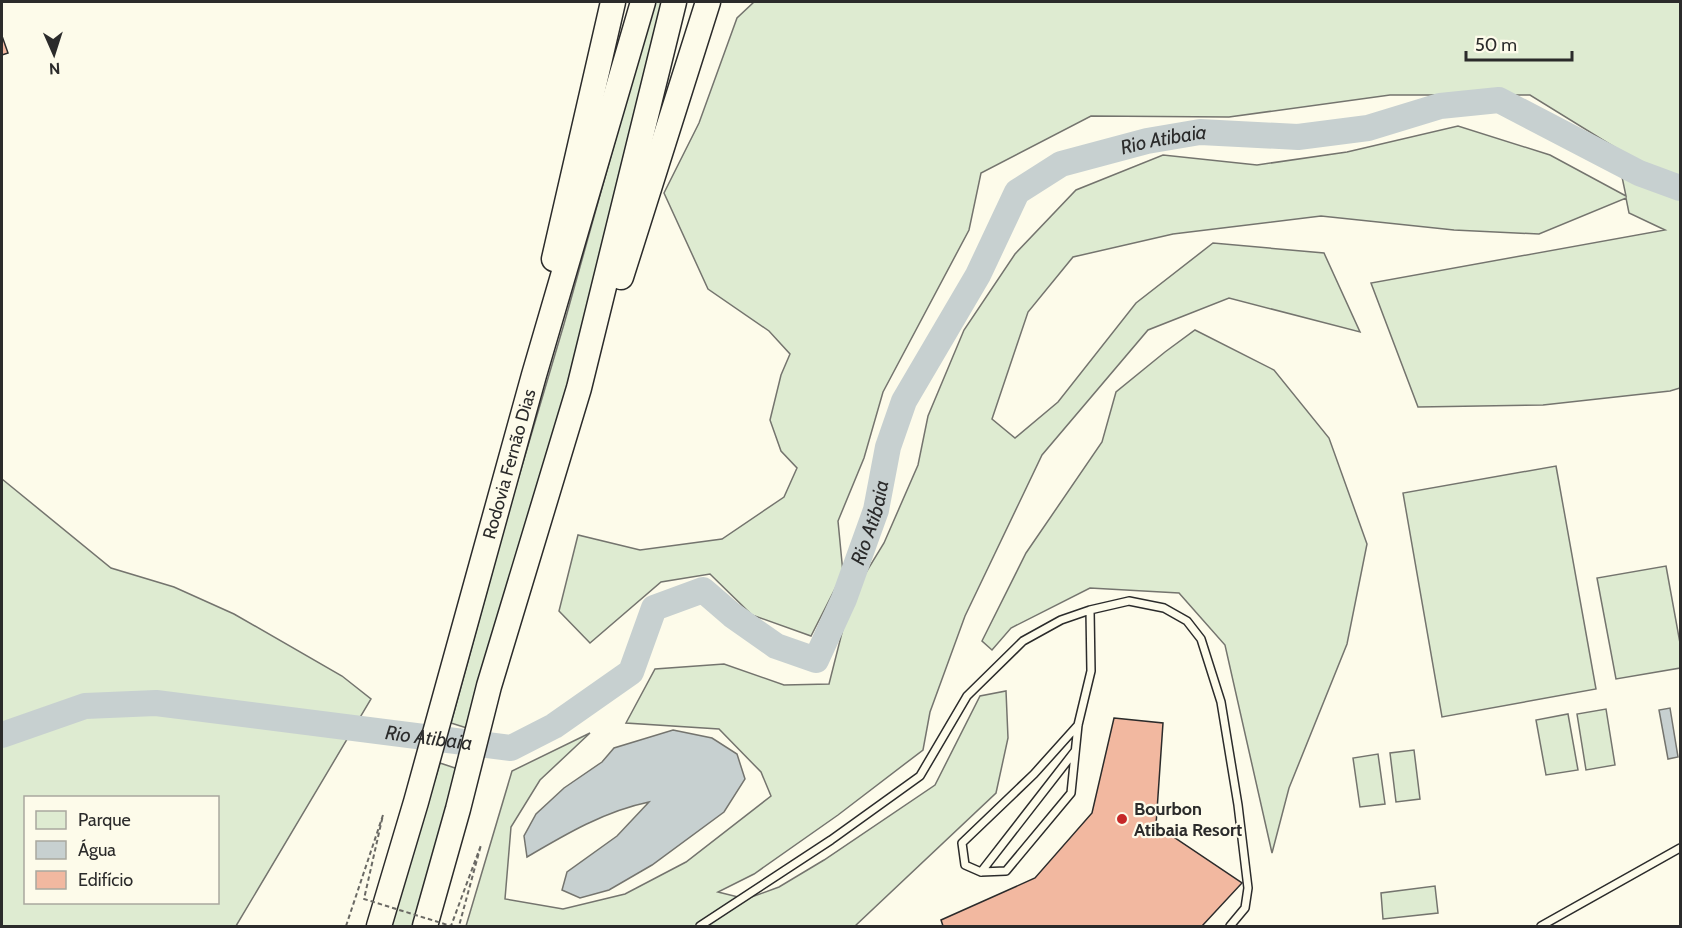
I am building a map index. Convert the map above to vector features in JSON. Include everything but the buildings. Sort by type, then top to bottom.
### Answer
[{"type":"highway","points":[[534,375],[558,234],[612,2]]},
{"type":"highway","name":"Rodovia Fernão Dias","points":[[379,927],[416,802],[534,375],[643,2]]},
{"type":"highway","points":[[427,924],[489,686],[579,388],[674,2]]},
{"type":"highway","points":[[579,388],[625,267],[708,2]]},
{"type":"lane","points":[[700,927],[831,840],[920,776],[967,696],[1023,641],[1061,620],[1129,600],[1164,608],[1186,621],[1202,639],[1221,702],[1246,860],[1248,888],[1245,908],[1230,927]]},
{"type":"lane","points":[[1078,725],[1035,774],[962,843],[965,865],[981,872],[1006,871],[1071,793],[1078,725],[1090,671],[1090,610]]},
{"type":"lane","points":[[981,872],[1075,751]]},
{"type":"lane","points":[[1541,927],[1680,848]]},
{"type":"path","points":[[346,927],[383,815],[364,899],[451,926],[481,845],[459,927]]},
{"type":"green space","points":[[654,2],[668,2],[618,208],[470,729],[451,723],[511,503],[564,324]]},
{"type":"green space","points":[[754,2],[1680,2],[1680,388],[1543,405],[1418,407],[1371,283],[1665,230],[1629,213],[1626,198],[1539,234],[1454,230],[1321,216],[1173,234],[1073,257],[1028,312],[992,419],[1015,438],[1058,402],[1136,303],[1213,243],[1324,253],[1360,332],[1229,298],[1148,330],[1042,455],[965,616],[930,712],[923,750],[838,815],[754,874],[718,892],[746,899],[779,887],[824,860],[935,785],[980,696],[1006,691],[1008,738],[996,793],[855,926],[466,926],[512,771],[590,733],[540,780],[511,827],[505,899],[563,909],[625,894],[686,862],[771,796],[761,772],[719,729],[626,723],[655,669],[724,664],[784,685],[829,684],[851,597],[884,543],[918,465],[928,416],[964,330],[1015,254],[1076,190],[1163,155],[1257,165],[1347,152],[1458,126],[1550,155],[1626,196],[1616,148],[1530,95],[1390,95],[1229,117],[1091,116],[981,173],[969,230],[883,392],[864,458],[838,521],[843,573],[811,636],[752,615],[710,574],[661,582],[590,643],[559,611],[578,535],[640,550],[722,539],[784,497],[797,468],[781,451],[770,420],[781,375],[790,354],[769,331],[708,289],[664,193],[699,123],[737,18]]},
{"type":"green space","points":[[1195,330],[1274,370],[1329,438],[1367,544],[1347,644],[1289,788],[1272,853],[1225,645],[1179,593],[1090,588],[1011,628],[992,650],[982,641],[1026,553],[1102,442],[1116,392]]},
{"type":"green space","points":[[1556,466],[1596,689],[1442,717],[1403,493]]},
{"type":"green space","points":[[2,479],[111,568],[174,587],[234,614],[342,676],[371,699],[236,926],[2,926]]},
{"type":"green space","points":[[1666,566],[1680,643],[1680,668],[1616,679],[1597,578]]},
{"type":"green space","points":[[1606,709],[1615,765],[1586,770],[1577,714]]},
{"type":"green space","points":[[1568,714],[1578,770],[1546,775],[1536,720]]},
{"type":"green space","points":[[1414,750],[1420,799],[1396,802],[1390,753]]},
{"type":"green space","points":[[1378,754],[1385,804],[1360,807],[1353,758]]},
{"type":"green space","points":[[440,763],[458,769],[413,926],[390,926]]},
{"type":"green space","points":[[1435,886],[1438,913],[1383,919],[1381,893]]},
{"type":"water","points":[[1670,708],[1678,757],[1668,759],[1659,710]]},
{"type":"water","points":[[673,730],[712,738],[737,754],[745,779],[724,812],[652,865],[609,890],[580,898],[562,890],[567,872],[617,836],[649,802],[601,817],[527,857],[524,836],[536,814],[564,788],[602,762],[614,748]]},
{"type":"waterway","name":"Rio Atibaia","points":[[2,735],[85,706],[156,703],[511,748],[554,726],[631,672],[654,608],[703,590],[732,615],[776,646],[816,660],[844,599],[876,510],[888,447],[904,401],[978,275],[1017,192],[1061,164],[1147,141],[1200,132],[1298,137],[1368,128],[1440,106],[1499,100],[1639,173],[1680,188]]},
{"type":"place","name":"Bourbon Atibaia Resort","points":[[1122,819]]}]
